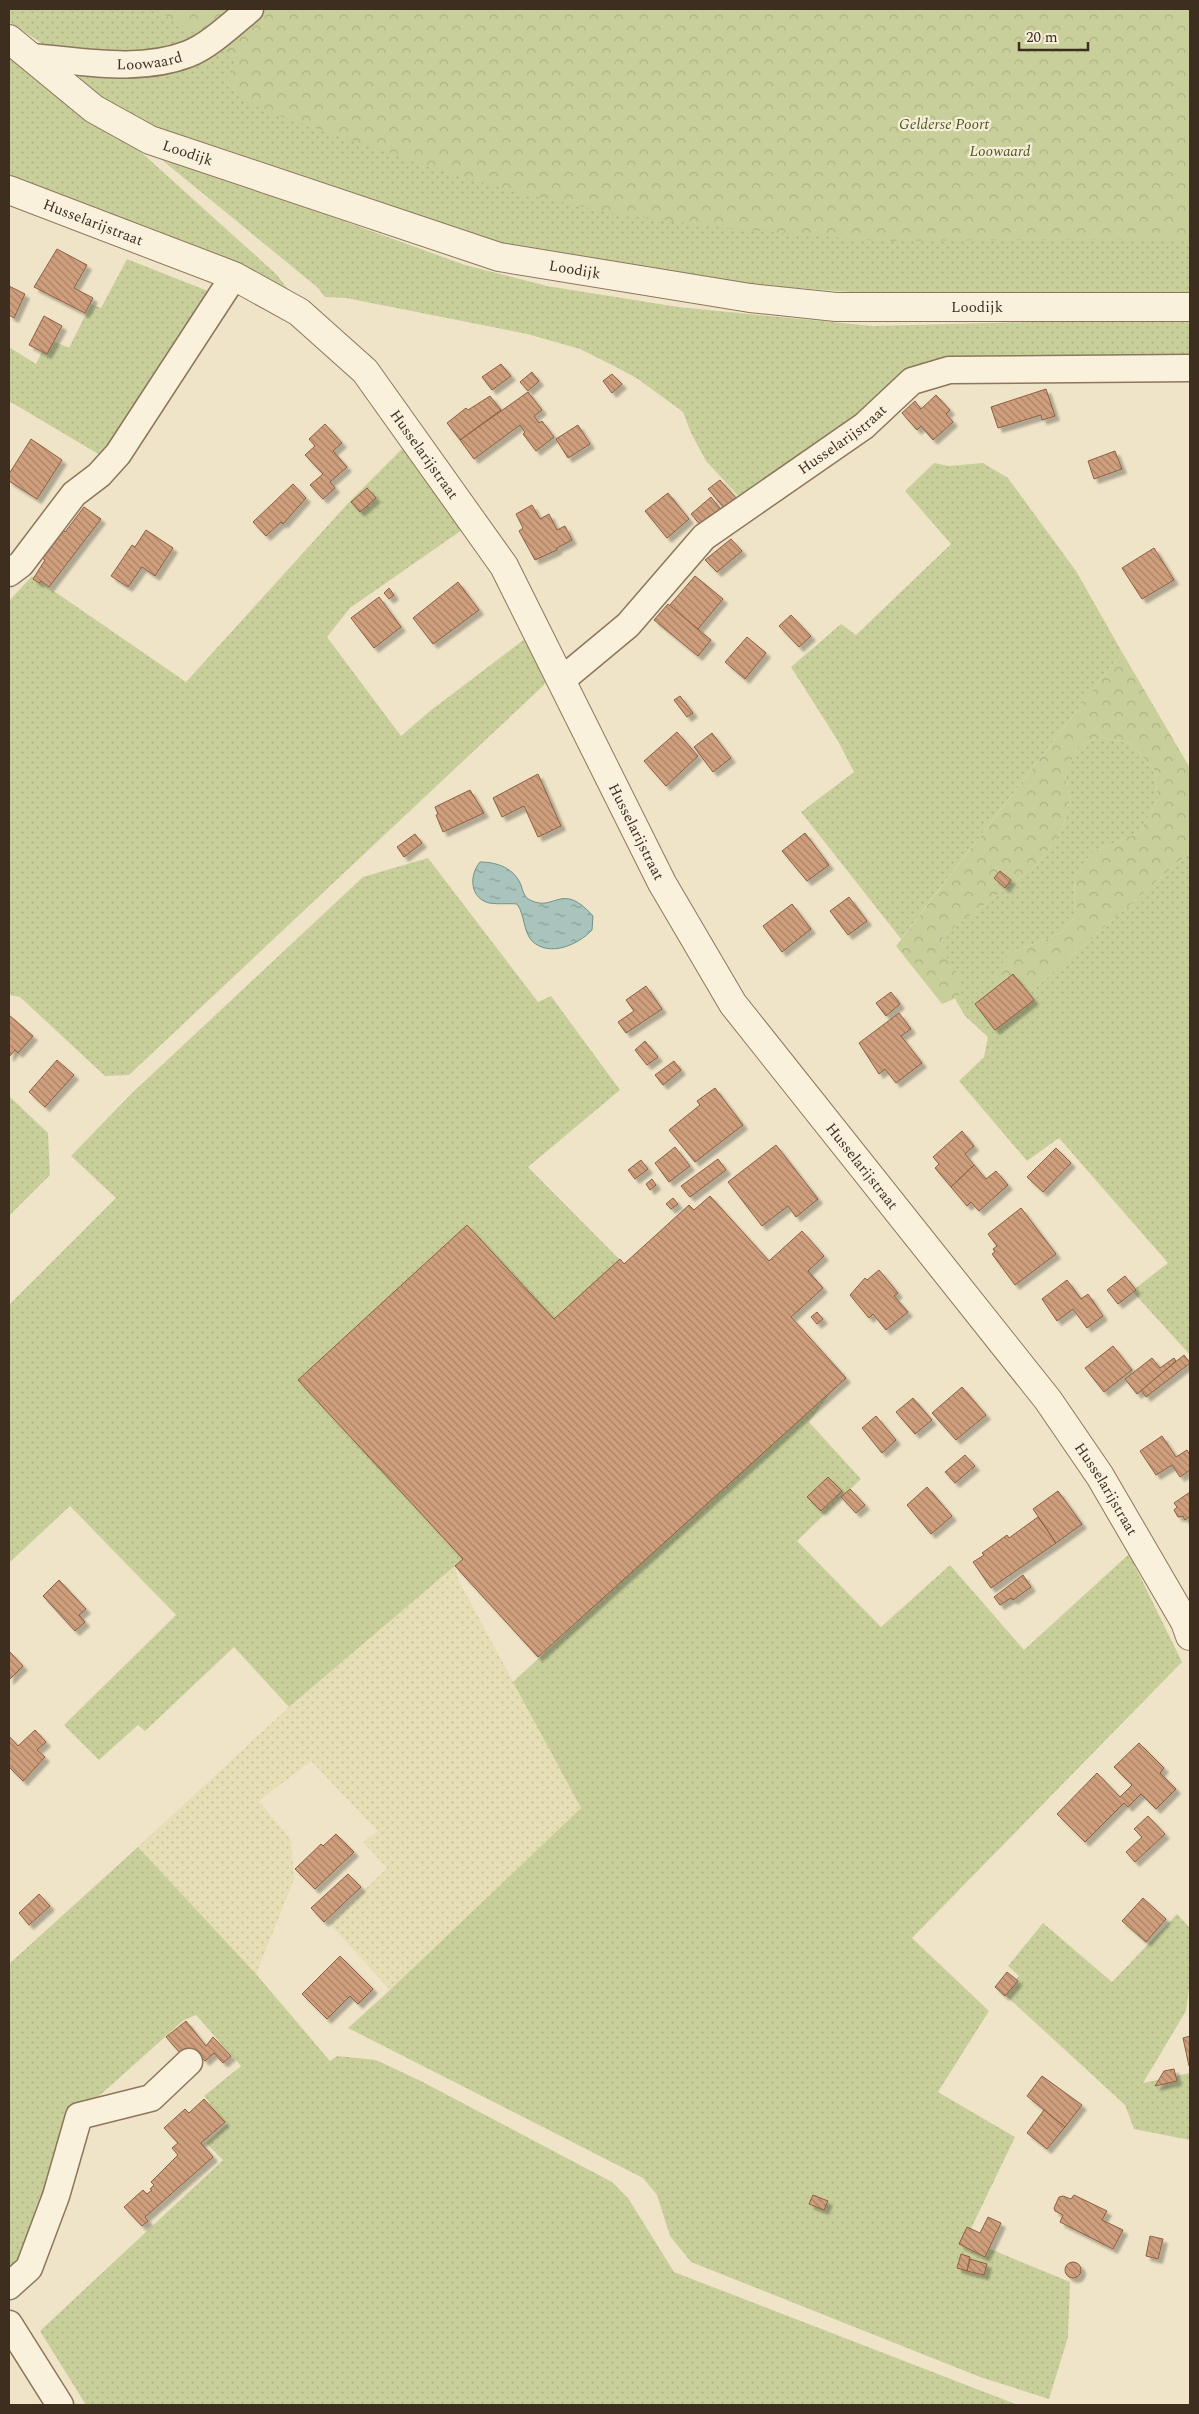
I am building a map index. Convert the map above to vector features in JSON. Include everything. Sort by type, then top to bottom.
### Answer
[{"type":"street","name":"Loowaard","points":[[31,57],[153,64],[190,54],[225,30],[250,9]]},
{"type":"street","name":"Loodijk","points":[[9,39],[94,109],[150,140],[499,257],[750,298],[836,307],[1190,307]]},
{"type":"street","name":"Husselarijstraat","points":[[9,190],[234,276],[299,312],[365,371],[504,566],[563,679],[662,883],[733,1004],[1048,1400],[1100,1476],[1188,1625]]},
{"type":"street","points":[[9,573],[21,564],[74,494],[99,476],[118,454],[234,276]]},
{"type":"street","name":"Husselarijstraat","points":[[563,679],[628,625],[704,537],[864,426],[912,381],[949,370],[1190,368]]},
{"type":"street","points":[[9,2286],[29,2268],[56,2196],[79,2116],[151,2098],[189,2062]]},
{"type":"street","points":[[9,2324],[60,2405]]},
{"type":"shaded area","points":[[455,1566],[459,1581],[581,1808],[390,1990],[330,1924],[387,1868],[363,1842],[378,1831],[311,1761],[259,1801],[291,1840],[294,1879],[256,1974],[138,1847],[289,1707]]},
{"type":"green space","points":[[9,9],[237,9],[183,47],[148,55],[46,46],[9,22]]},
{"type":"green space","name":"Gelderse Poort","points":[[154,9],[1190,9],[1190,239],[880,241],[725,228],[612,213],[523,194],[457,175],[271,113],[244,99],[226,80],[237,58]]},
{"type":"green space","name":"Gelderse Poort","points":[[1190,9],[1190,294],[876,294],[745,284],[519,250],[175,143],[77,84],[81,73],[218,47]]},
{"type":"green space","points":[[9,51],[131,143],[276,274],[306,312],[9,185]]},
{"type":"green space","points":[[151,151],[465,265],[547,286],[678,307],[873,326],[1190,318],[1190,366],[938,360],[818,451],[743,501],[706,461],[691,433],[683,412],[638,379],[580,349],[527,334],[346,298],[325,297],[317,287]]},
{"type":"green space","points":[[127,259],[228,299],[115,464],[9,401],[9,347],[36,364],[48,339],[69,348],[91,304],[101,308]]},
{"type":"green space","points":[[405,446],[462,530],[350,608],[327,637],[401,736],[430,711],[526,638],[548,676],[544,685],[129,1075],[105,1076],[20,997],[9,995],[9,601],[32,576],[186,682],[350,501]]},
{"type":"green space","points":[[934,463],[949,466],[983,463],[1008,478],[1076,571],[1122,652],[901,939],[801,812],[854,772],[838,741],[791,667],[841,624],[856,635],[951,544],[905,491]]},
{"type":"green space","points":[[1122,652],[1190,768],[1190,852],[1020,1001],[1000,982],[991,978],[1010,953],[1061,933],[1074,918],[1075,874],[1093,852],[1140,832],[1158,799],[1154,770],[1131,743],[1098,737],[1078,747],[1065,774],[1070,799],[1062,830],[1038,864],[943,936],[942,950],[959,976],[959,997],[942,1004],[896,946]]},
{"type":"green space","points":[[1098,737],[1131,743],[1154,770],[1158,799],[1140,832],[1093,852],[1075,874],[1074,918],[1061,933],[1010,953],[1000,982],[1020,1001],[1190,852],[1190,1355],[1132,1291],[1168,1263],[1059,1138],[1027,1161],[959,1081],[984,1057],[988,1037],[965,1016],[955,999],[959,997],[942,950],[943,936],[1038,864],[1062,830],[1070,799],[1065,774],[1078,747]]},
{"type":"green space","points":[[428,858],[538,1002],[551,996],[620,1090],[528,1167],[622,1262],[554,1319],[467,1225],[298,1380],[463,1559],[289,1707],[234,1647],[145,1731],[138,1725],[99,1760],[64,1725],[176,1615],[70,1506],[9,1563],[9,1305],[116,1198],[71,1156],[132,1093],[363,877]]},
{"type":"green space","points":[[9,1096],[48,1133],[50,1175],[9,1216]]},
{"type":"green space","points":[[846,1372],[809,1422],[861,1479],[797,1541],[881,1627],[950,1565],[1024,1650],[1129,1554],[1182,1662],[912,1938],[989,2011],[938,2092],[1015,2137],[966,2239],[1070,2282],[1068,2337],[1049,2399],[980,2377],[691,2262],[670,2236],[657,2195],[643,2178],[348,2028],[581,1808],[513,1682]]},
{"type":"green space","points":[[138,1847],[256,1974],[330,2061],[337,2056],[376,2060],[421,2081],[612,2182],[628,2198],[674,2272],[1018,2405],[86,2405],[40,2331],[223,2160],[206,2143],[227,2124],[204,2096],[241,2066],[196,2015],[184,2020],[80,2113],[47,2214],[9,2279],[9,1964]]},
{"type":"green space","points":[[1177,1914],[1190,1928],[1190,1981],[1186,2011],[1143,2083],[1190,2073],[1190,2140],[1134,2129],[1125,2105],[1004,1994],[1019,1976],[1008,1966],[1043,1923],[1112,1982]]},
{"type":"water","points":[[480,862],[493,863],[509,870],[518,879],[525,896],[530,900],[546,903],[559,899],[573,900],[593,916],[592,930],[580,940],[564,947],[555,949],[539,946],[529,937],[517,904],[489,903],[480,899],[476,894],[473,878]]},
{"type":"building","points":[[57,249],[87,265],[74,288],[93,298],[85,313],[34,287]]},
{"type":"building","points":[[9,286],[25,294],[14,318],[9,315]]},
{"type":"building","points":[[44,316],[62,326],[47,354],[29,345]]},
{"type":"building","points":[[501,364],[511,376],[492,390],[482,377]]},
{"type":"building","points":[[532,372],[539,381],[528,391],[520,382]]},
{"type":"building","points":[[612,374],[622,384],[612,393],[603,381]]},
{"type":"building","points":[[1046,389],[1055,416],[1042,420],[1041,415],[998,428],[991,407]]},
{"type":"building","points":[[528,392],[542,410],[534,416],[539,423],[542,421],[554,437],[536,451],[523,434],[525,432],[520,425],[474,459],[460,440]]},
{"type":"building","points":[[936,395],[950,410],[946,414],[953,422],[933,440],[921,426],[917,430],[902,413],[915,401],[921,409]]},
{"type":"building","points":[[490,396],[501,410],[460,440],[447,423],[466,408],[468,410]]},
{"type":"building","points":[[325,424],[342,443],[333,451],[347,467],[330,482],[335,488],[323,499],[310,485],[323,474],[305,455],[315,446],[309,439]]},
{"type":"building","points":[[578,425],[590,444],[568,458],[556,439]]},
{"type":"building","points":[[31,439],[62,460],[37,499],[9,481],[9,474]]},
{"type":"building","points":[[1115,451],[1122,469],[1094,479],[1088,461]]},
{"type":"building","points":[[720,480],[736,498],[724,508],[708,489]]},
{"type":"building","points":[[293,484],[306,498],[283,524],[281,522],[266,536],[253,522]]},
{"type":"building","points":[[367,488],[376,498],[360,512],[351,502]]},
{"type":"building","points":[[668,493],[689,519],[667,538],[645,511]]},
{"type":"building","points":[[711,497],[722,511],[702,527],[691,514]]},
{"type":"building","points":[[532,505],[540,519],[549,514],[557,530],[565,526],[572,540],[557,548],[557,550],[535,560],[519,531],[523,528],[516,514]]},
{"type":"building","points":[[84,507],[101,519],[49,587],[41,581],[39,583],[33,579],[45,560],[41,557],[63,530],[65,532]]},
{"type":"building","points":[[146,530],[173,548],[155,576],[142,567],[128,587],[111,576],[132,545],[135,547]]},
{"type":"building","points":[[731,539],[742,551],[717,572],[705,560]]},
{"type":"building","points":[[1154,548],[1174,580],[1142,599],[1122,568]]},
{"type":"building","points":[[695,576],[723,599],[698,629],[669,606]]},
{"type":"building","points":[[458,582],[479,610],[433,644],[413,618]]},
{"type":"building","points":[[389,588],[394,595],[389,599],[384,593]]},
{"type":"building","points":[[379,597],[401,627],[374,648],[351,618]]},
{"type":"building","points":[[668,604],[711,640],[698,656],[654,620]]},
{"type":"building","points":[[791,615],[811,636],[799,647],[779,626]]},
{"type":"building","points":[[747,637],[766,653],[745,679],[725,662]]},
{"type":"building","points":[[680,696],[693,713],[687,717],[674,700]]},
{"type":"building","points":[[677,732],[698,756],[666,786],[644,761]]},
{"type":"building","points":[[712,733],[731,758],[713,772],[694,747]]},
{"type":"building","points":[[538,774],[561,826],[538,837],[524,806],[502,817],[493,798]]},
{"type":"building","points":[[470,790],[484,813],[443,832],[435,807]]},
{"type":"building","points":[[805,833],[829,865],[807,881],[782,851]]},
{"type":"building","points":[[415,834],[422,843],[404,857],[397,847]]},
{"type":"building","points":[[1000,871],[1011,880],[1005,888],[994,878]]},
{"type":"building","points":[[849,897],[867,921],[848,935],[830,911]]},
{"type":"building","points":[[792,904],[811,929],[782,952],[763,926]]},
{"type":"building","points":[[1013,974],[1034,1000],[995,1030],[975,1004]]},
{"type":"building","points":[[646,986],[662,1009],[626,1033],[618,1022],[634,1011],[626,1000]]},
{"type":"building","points":[[891,992],[900,1004],[886,1016],[876,1003]]},
{"type":"building","points":[[899,1013],[911,1029],[901,1036],[922,1063],[896,1083],[885,1069],[879,1074],[859,1043]]},
{"type":"building","points":[[9,1015],[33,1036],[18,1053],[15,1050],[9,1057]]},
{"type":"building","points":[[645,1041],[658,1057],[647,1065],[635,1050]]},
{"type":"building","points":[[57,1060],[74,1075],[45,1107],[29,1092]]},
{"type":"building","points":[[674,1061],[681,1070],[663,1085],[655,1075]]},
{"type":"building","points":[[715,1088],[743,1125],[695,1162],[669,1130],[700,1105],[697,1101]]},
{"type":"building","points":[[962,1131],[974,1146],[965,1154],[974,1165],[951,1187],[935,1168],[939,1164],[933,1157]]},
{"type":"building","points":[[776,1145],[818,1199],[796,1217],[788,1206],[762,1226],[728,1182]]},
{"type":"building","points":[[675,1147],[690,1166],[669,1182],[655,1163]]},
{"type":"building","points":[[1056,1148],[1071,1163],[1043,1192],[1027,1177]]},
{"type":"building","points":[[718,1159],[726,1170],[690,1197],[681,1186]]},
{"type":"building","points":[[641,1160],[648,1169],[635,1179],[628,1170]]},
{"type":"building","points":[[974,1165],[986,1179],[996,1171],[1008,1185],[979,1211],[971,1202],[967,1206],[951,1187]]},
{"type":"building","points":[[652,1179],[656,1185],[650,1190],[646,1184]]},
{"type":"building","points":[[710,1196],[769,1261],[802,1231],[824,1256],[808,1271],[823,1288],[791,1317],[846,1378],[538,1657],[455,1566],[463,1559],[298,1380],[467,1225],[554,1319],[620,1259],[624,1264],[689,1205],[694,1210]]},
{"type":"building","points":[[673,1198],[678,1204],[671,1209],[666,1204]]},
{"type":"building","points":[[1021,1208],[1056,1254],[1015,1285],[992,1254],[995,1252],[993,1249],[997,1246],[988,1234]]},
{"type":"building","points":[[879,1270],[898,1293],[894,1296],[908,1312],[886,1330],[873,1314],[869,1318],[850,1295],[865,1278],[867,1280]]},
{"type":"building","points":[[1125,1276],[1136,1290],[1118,1304],[1107,1290]]},
{"type":"building","points":[[1067,1280],[1081,1299],[1088,1294],[1103,1316],[1087,1328],[1073,1309],[1057,1321],[1042,1299]]},
{"type":"building","points":[[817,1312],[823,1319],[817,1324],[811,1317]]},
{"type":"building","points":[[1113,1346],[1132,1370],[1104,1392],[1085,1368]]},
{"type":"building","points":[[1184,1355],[1190,1363],[1146,1397],[1141,1390]]},
{"type":"building","points":[[1152,1358],[1160,1368],[1174,1358],[1176,1361],[1137,1394],[1125,1379]]},
{"type":"building","points":[[962,1387],[986,1415],[956,1440],[932,1413]]},
{"type":"building","points":[[913,1398],[932,1420],[915,1434],[896,1412]]},
{"type":"building","points":[[876,1416],[896,1440],[882,1453],[862,1428]]},
{"type":"building","points":[[1162,1436],[1176,1457],[1187,1450],[1190,1455],[1190,1470],[1180,1477],[1172,1465],[1156,1475],[1140,1451]]},
{"type":"building","points":[[965,1455],[975,1466],[955,1483],[945,1472]]},
{"type":"building","points":[[828,1477],[842,1491],[821,1511],[807,1497]]},
{"type":"building","points":[[927,1487],[952,1516],[931,1534],[907,1505]]},
{"type":"building","points":[[850,1489],[865,1505],[856,1513],[841,1497]]},
{"type":"building","points":[[1058,1491],[1082,1524],[1056,1543],[1033,1509]]},
{"type":"building","points":[[1190,1492],[1190,1516],[1185,1520],[1183,1516],[1178,1517],[1174,1510],[1177,1507],[1174,1503]]},
{"type":"building","points":[[1038,1517],[1056,1543],[991,1588],[973,1562],[1007,1535],[1009,1538]]},
{"type":"building","points":[[1023,1575],[1031,1587],[1013,1600],[1011,1598],[1000,1605],[994,1597]]},
{"type":"building","points":[[59,1580],[86,1609],[79,1615],[85,1622],[75,1631],[43,1596]]},
{"type":"building","points":[[9,1651],[23,1666],[9,1680]]},
{"type":"building","points":[[35,1730],[46,1742],[37,1750],[45,1757],[23,1781],[9,1767],[9,1736],[18,1746]]},
{"type":"building","points":[[1139,1743],[1164,1768],[1160,1773],[1176,1789],[1156,1809],[1141,1794],[1128,1807],[1124,1803],[1085,1842],[1057,1814],[1097,1773],[1120,1797],[1132,1785],[1114,1767]]},
{"type":"building","points":[[1148,1816],[1165,1834],[1135,1862],[1126,1852],[1142,1837],[1134,1829]]},
{"type":"building","points":[[336,1834],[354,1852],[315,1889],[295,1869],[321,1844],[323,1846]]},
{"type":"building","points":[[348,1874],[361,1887],[324,1922],[311,1908]]},
{"type":"building","points":[[39,1894],[50,1906],[29,1925],[19,1913]]},
{"type":"building","points":[[1143,1898],[1166,1919],[1146,1942],[1122,1921]]},
{"type":"building","points":[[340,1956],[373,1989],[358,2004],[350,1996],[327,2019],[302,1994]]},
{"type":"building","points":[[1007,1972],[1018,1981],[1005,1996],[995,1987]]},
{"type":"building","points":[[186,2021],[206,2046],[213,2037],[231,2056],[223,2063],[214,2053],[205,2061],[197,2052],[181,2054],[166,2037]]},
{"type":"building","points":[[1190,2036],[1190,2066],[1189,2066],[1183,2038]]},
{"type":"building","points":[[1174,2069],[1177,2081],[1155,2086],[1164,2071]]},
{"type":"building","points":[[1042,2076],[1082,2105],[1065,2127],[1027,2096]]},
{"type":"building","points":[[204,2099],[225,2122],[201,2143],[213,2157],[145,2217],[148,2221],[142,2226],[124,2207],[143,2190],[147,2194],[152,2190],[150,2189],[154,2185],[151,2182],[178,2155],[172,2148],[178,2143],[164,2128],[185,2109],[189,2113]]},
{"type":"building","points":[[1044,2110],[1065,2127],[1047,2149],[1027,2133]]},
{"type":"building","points":[[813,2195],[828,2201],[824,2210],[809,2204]]},
{"type":"building","points":[[1074,2195],[1107,2211],[1102,2220],[1123,2230],[1113,2249],[1060,2222],[1063,2215],[1055,2211],[1054,2208],[1059,2197],[1063,2196],[1071,2199]]},
{"type":"building","points":[[988,2217],[1001,2223],[985,2257],[959,2244],[967,2227],[980,2233]]},
{"type":"building","points":[[1150,2236],[1163,2239],[1158,2259],[1146,2256]]},
{"type":"building","points":[[961,2254],[970,2257],[967,2271],[957,2268]]},
{"type":"building","points":[[970,2259],[987,2264],[984,2275],[967,2271]]},
{"type":"building","points":[[1073,2262],[1081,2270],[1073,2278],[1065,2270]]}]
